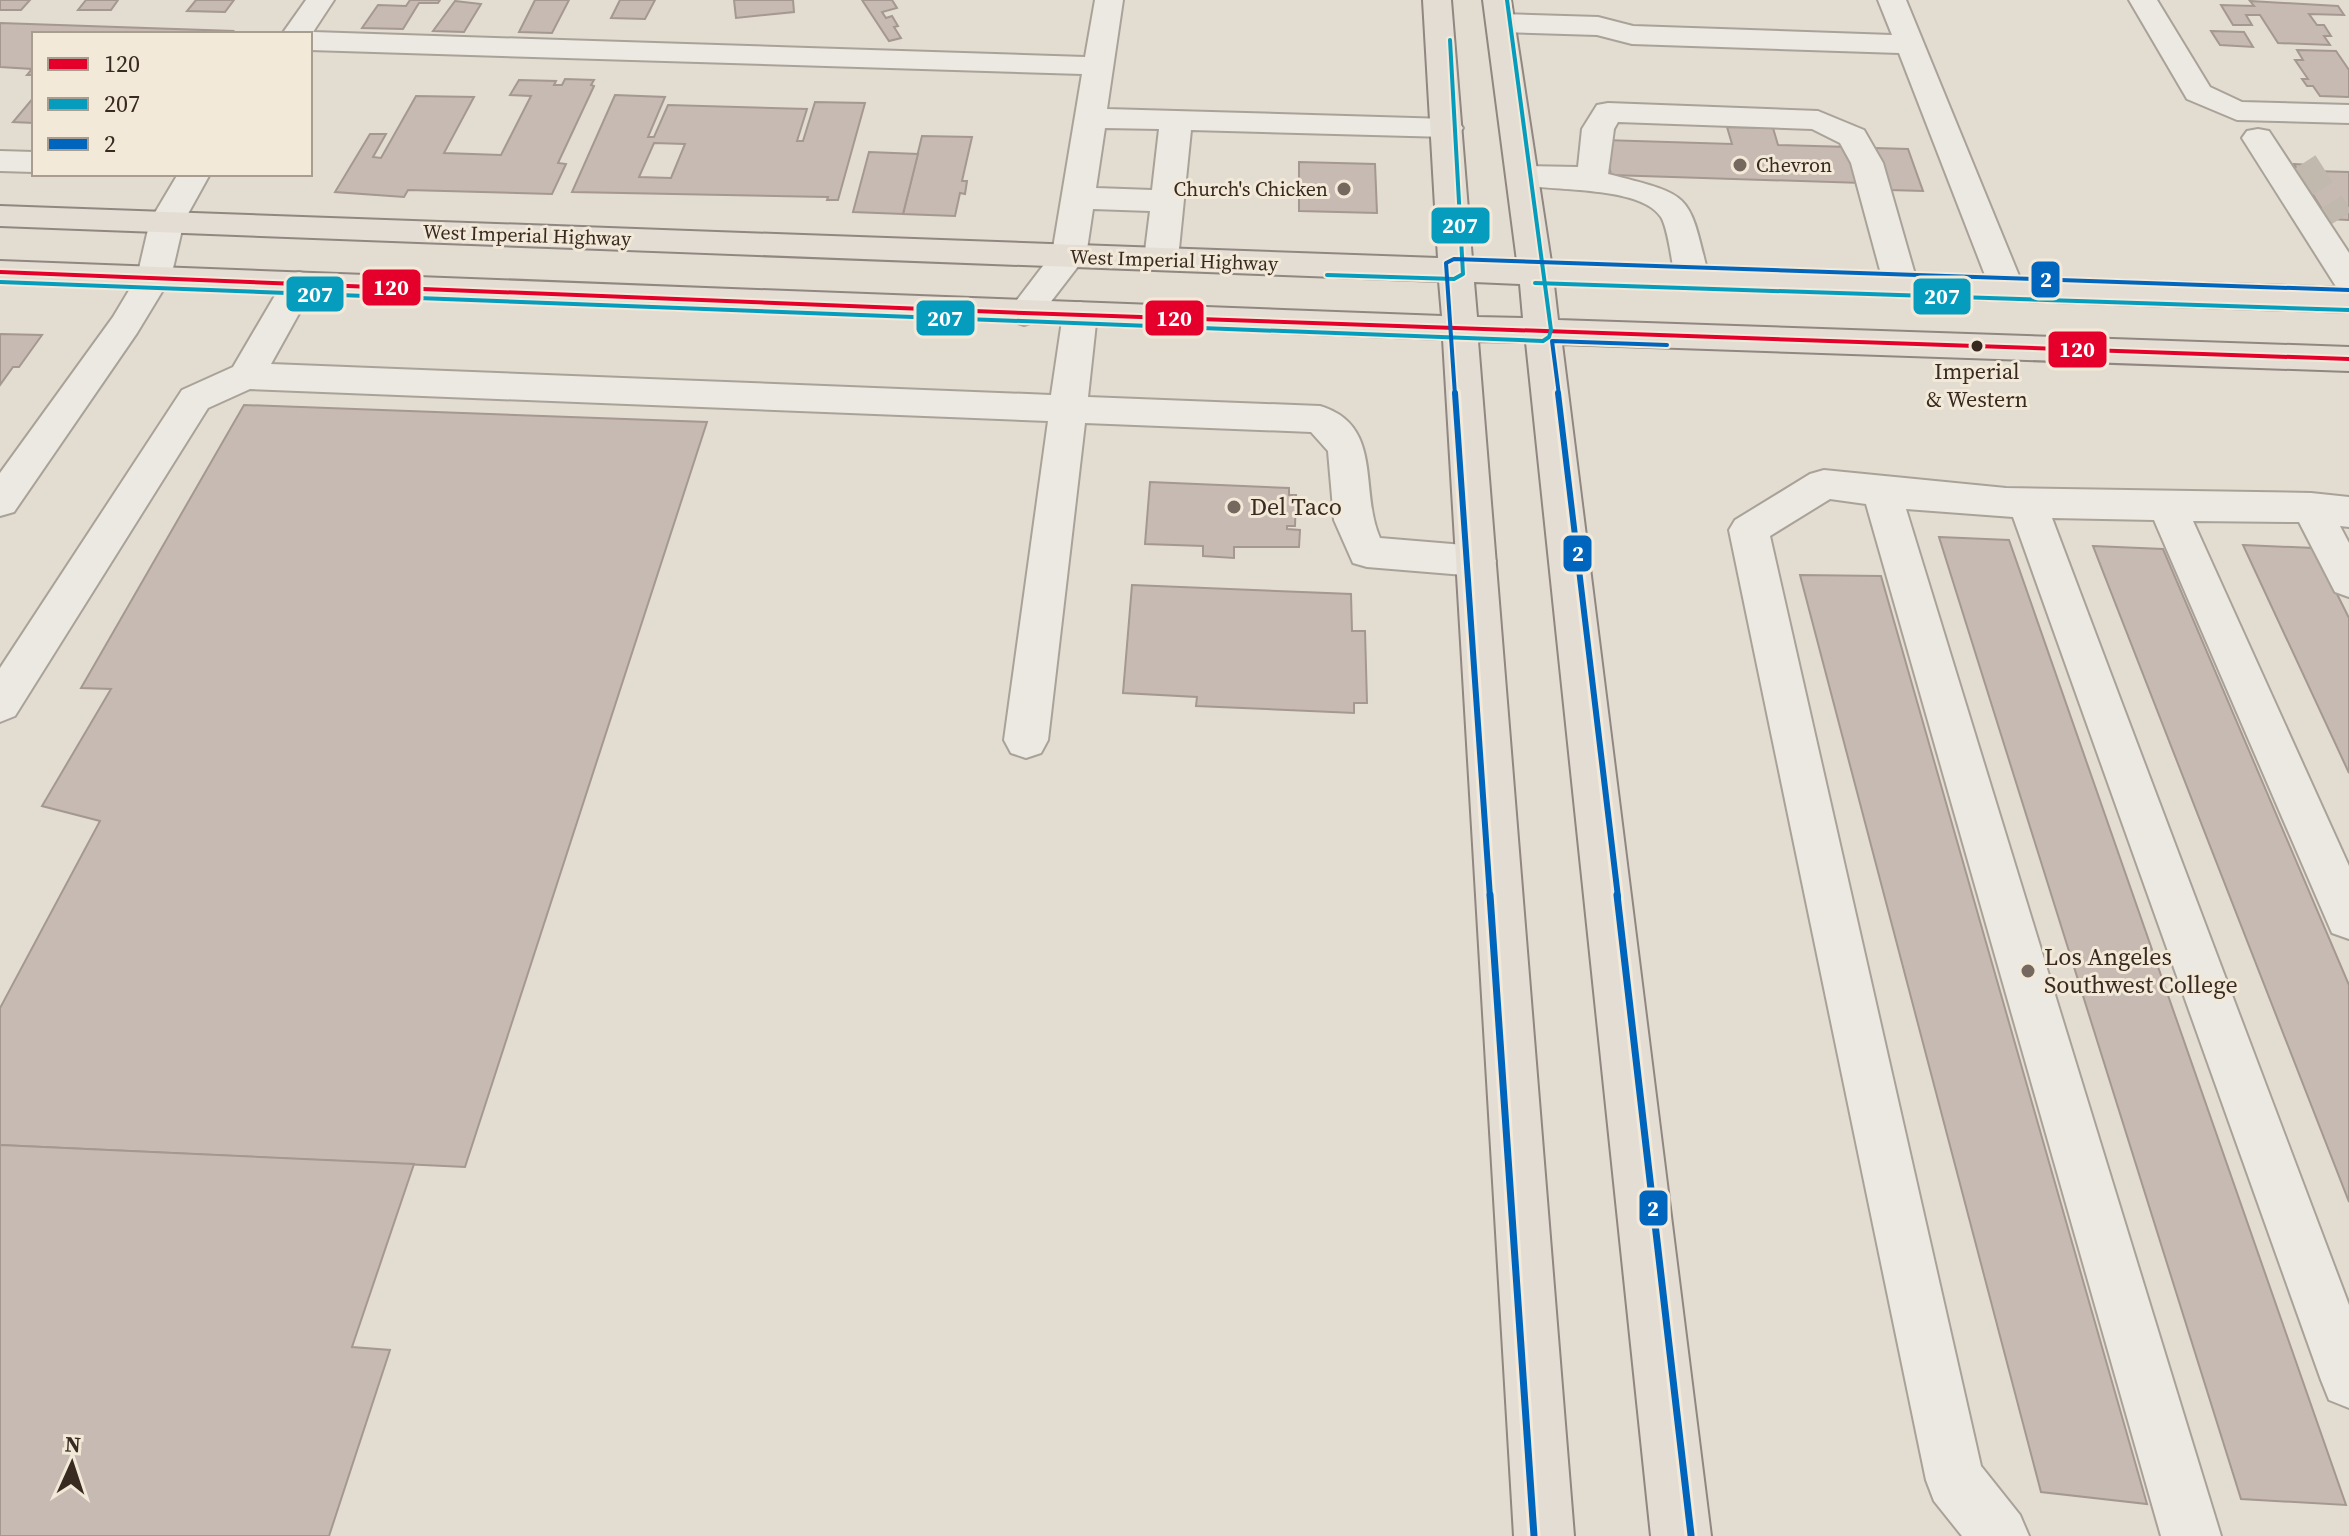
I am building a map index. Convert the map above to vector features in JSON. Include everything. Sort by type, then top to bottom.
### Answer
[{"type":"main road","points":[[1437,0],[1544,1536]]},
{"type":"main road","points":[[1499,12],[1535,273],[1596,779],[1623,1044],[1681,1536]]},
{"type":"main road","name":"West Imperial Highway","points":[[0,216],[2349,300]]},
{"type":"main road","points":[[0,272],[1024,313],[2349,359]]},
{"type":"street","points":[[298,32],[320,0]]},
{"type":"street","points":[[1024,313],[1069,256],[1109,0]]},
{"type":"street","points":[[1892,0],[2007,288]]},
{"type":"street","points":[[2143,0],[2198,93],[2237,111],[2349,114]]},
{"type":"street","points":[[1499,12],[1596,13],[1632,35],[1910,45]]},
{"type":"street","points":[[312,41],[1100,66]]},
{"type":"street","points":[[1584,178],[1594,171],[1598,129],[1608,112],[1818,120],[1853,137],[1867,163],[1901,285]]},
{"type":"street","points":[[1091,118],[1447,128]]},
{"type":"street","points":[[1161,259],[1176,121]]},
{"type":"street","points":[[2341,268],[2258,138],[2349,140]]},
{"type":"street","points":[[0,161],[32,162]]},
{"type":"street","points":[[0,502],[125,325],[154,277],[167,221],[193,176]]},
{"type":"street","points":[[1522,176],[1584,178],[1658,197],[1677,213],[1692,278]]},
{"type":"street","points":[[1078,198],[1168,201]]},
{"type":"street","points":[[2338,220],[2341,268]]},
{"type":"street","points":[[246,376],[299,283]]},
{"type":"street","points":[[1026,740],[1080,314]]},
{"type":"street","points":[[0,704],[195,399],[246,376],[1320,419],[1335,429],[1349,451],[1353,516],[1367,552],[1476,561]]},
{"type":"street","points":[[1999,1536],[1955,1480],[1749,530],[1824,484],[1882,494],[2027,502],[2330,510],[2349,581]]},
{"type":"street","points":[[1882,494],[2191,1536]]},
{"type":"street","points":[[2027,502],[2349,1380]]},
{"type":"street","points":[[2167,505],[2349,918]]},
{"type":"building","points":[[0,0],[30,0],[21,10],[0,10]]},
{"type":"building","points":[[86,0],[118,0],[111,10],[78,10]]},
{"type":"building","points":[[196,0],[234,0],[225,12],[187,11]]},
{"type":"building","points":[[410,0],[440,0],[438,3],[419,3],[403,29],[362,28],[378,5],[406,6]]},
{"type":"building","points":[[535,0],[569,0],[552,33],[519,32]]},
{"type":"building","points":[[620,0],[655,0],[645,19],[611,18]]},
{"type":"building","points":[[734,0],[793,0],[794,12],[736,18]]},
{"type":"building","points":[[862,0],[892,0],[897,8],[882,12],[886,18],[892,16],[901,38],[889,41]]},
{"type":"building","points":[[455,1],[481,4],[464,32],[433,31]]},
{"type":"building","points":[[2250,1],[2338,6],[2344,15],[2309,14],[2317,25],[2324,25],[2331,36],[2324,36],[2330,45],[2278,43],[2260,15],[2246,15],[2252,25],[2233,25],[2221,5],[2254,6]]},
{"type":"building","points":[[0,23],[233,31],[32,32],[32,69],[0,67]]},
{"type":"building","points":[[2211,31],[2244,32],[2253,47],[2220,45]]},
{"type":"building","points":[[2297,50],[2336,51],[2349,70],[2349,97],[2320,96],[2313,86],[2307,86],[2302,79],[2308,79],[2295,60],[2303,60]]},
{"type":"building","points":[[565,79],[594,80],[591,85],[594,86],[558,163],[566,164],[552,194],[408,190],[404,197],[335,192],[370,134],[386,134],[373,157],[381,158],[416,96],[474,97],[444,153],[501,155],[531,96],[510,95],[519,80],[556,81],[554,85],[562,85]]},
{"type":"building","points":[[615,95],[665,97],[648,137],[654,137],[668,105],[807,109],[797,141],[803,141],[815,102],[865,103],[838,200],[827,200],[828,197],[572,192]],"holes":[[[654,143],[685,144],[671,178],[639,177]]]},
{"type":"building","points":[[32,99],[32,123],[13,122]]},
{"type":"building","points":[[1727,127],[1773,128],[1778,145],[1850,147],[1862,183],[1611,175],[1604,140],[1732,144]]},
{"type":"building","points":[[922,136],[972,137],[962,181],[967,181],[965,194],[960,193],[955,216],[903,214]]},
{"type":"building","points":[[1875,148],[1908,149],[1923,191],[1889,190]]},
{"type":"building","points":[[869,152],[918,154],[903,214],[853,212]]},
{"type":"building","points":[[1299,162],[1375,164],[1377,213],[1299,211]]},
{"type":"building","points":[[2294,164],[2311,165],[2314,171],[2349,172],[2349,220],[2328,219]]},
{"type":"building","points":[[0,334],[42,335],[19,367],[13,367],[0,385]]},
{"type":"building","points":[[244,405],[707,422],[465,1167],[0,1145],[0,1008],[100,821],[42,806],[111,689],[81,688]]},
{"type":"building","points":[[1150,482],[1289,488],[1289,495],[1296,495],[1295,526],[1287,526],[1287,529],[1300,530],[1299,547],[1234,547],[1234,558],[1203,556],[1203,546],[1145,544]]},
{"type":"building","points":[[1939,537],[2009,540],[2346,1505],[2241,1499]]},
{"type":"building","points":[[2243,545],[2314,548],[2349,618],[2349,773]]},
{"type":"building","points":[[2093,546],[2163,549],[2349,985],[2349,1202]]},
{"type":"building","points":[[1800,575],[1881,576],[2147,1504],[2041,1492]]},
{"type":"building","points":[[1132,585],[1351,594],[1352,631],[1365,631],[1367,703],[1354,703],[1354,713],[1196,706],[1197,697],[1123,693]]},
{"type":"building","points":[[0,1145],[414,1164],[352,1347],[390,1350],[329,1536],[0,1536]]},
{"type":"tunnel","points":[[2302,164],[2338,220]]},
{"type":"transit line","name":"207","points":[[0,282],[1543,341],[1549,337],[1551,330],[1507,0]]},
{"type":"transit line","name":"207","points":[[1327,275],[1454,279],[1463,274],[1450,40]]},
{"type":"transit line","name":"2","points":[[1534,1536],[1446,263],[1454,259],[2349,290]]},
{"type":"transit line","name":"120","points":[[0,272],[1024,313],[2349,359]]},
{"type":"transit line","name":"207","points":[[1535,283],[2349,310]]},
{"type":"transit line","name":"2","points":[[1667,345],[1552,341],[1691,1535]]},
{"type":"place","name":"Chevron","points":[[1740,165]]},
{"type":"place","name":"Church's Chicken","points":[[1344,189]]},
{"type":"place","name":"Imperial & Western","points":[[1977,346]]},
{"type":"place","name":"Del Taco","points":[[1234,507]]},
{"type":"place","name":"Los Angeles Southwest College","points":[[2028,971]]}]
